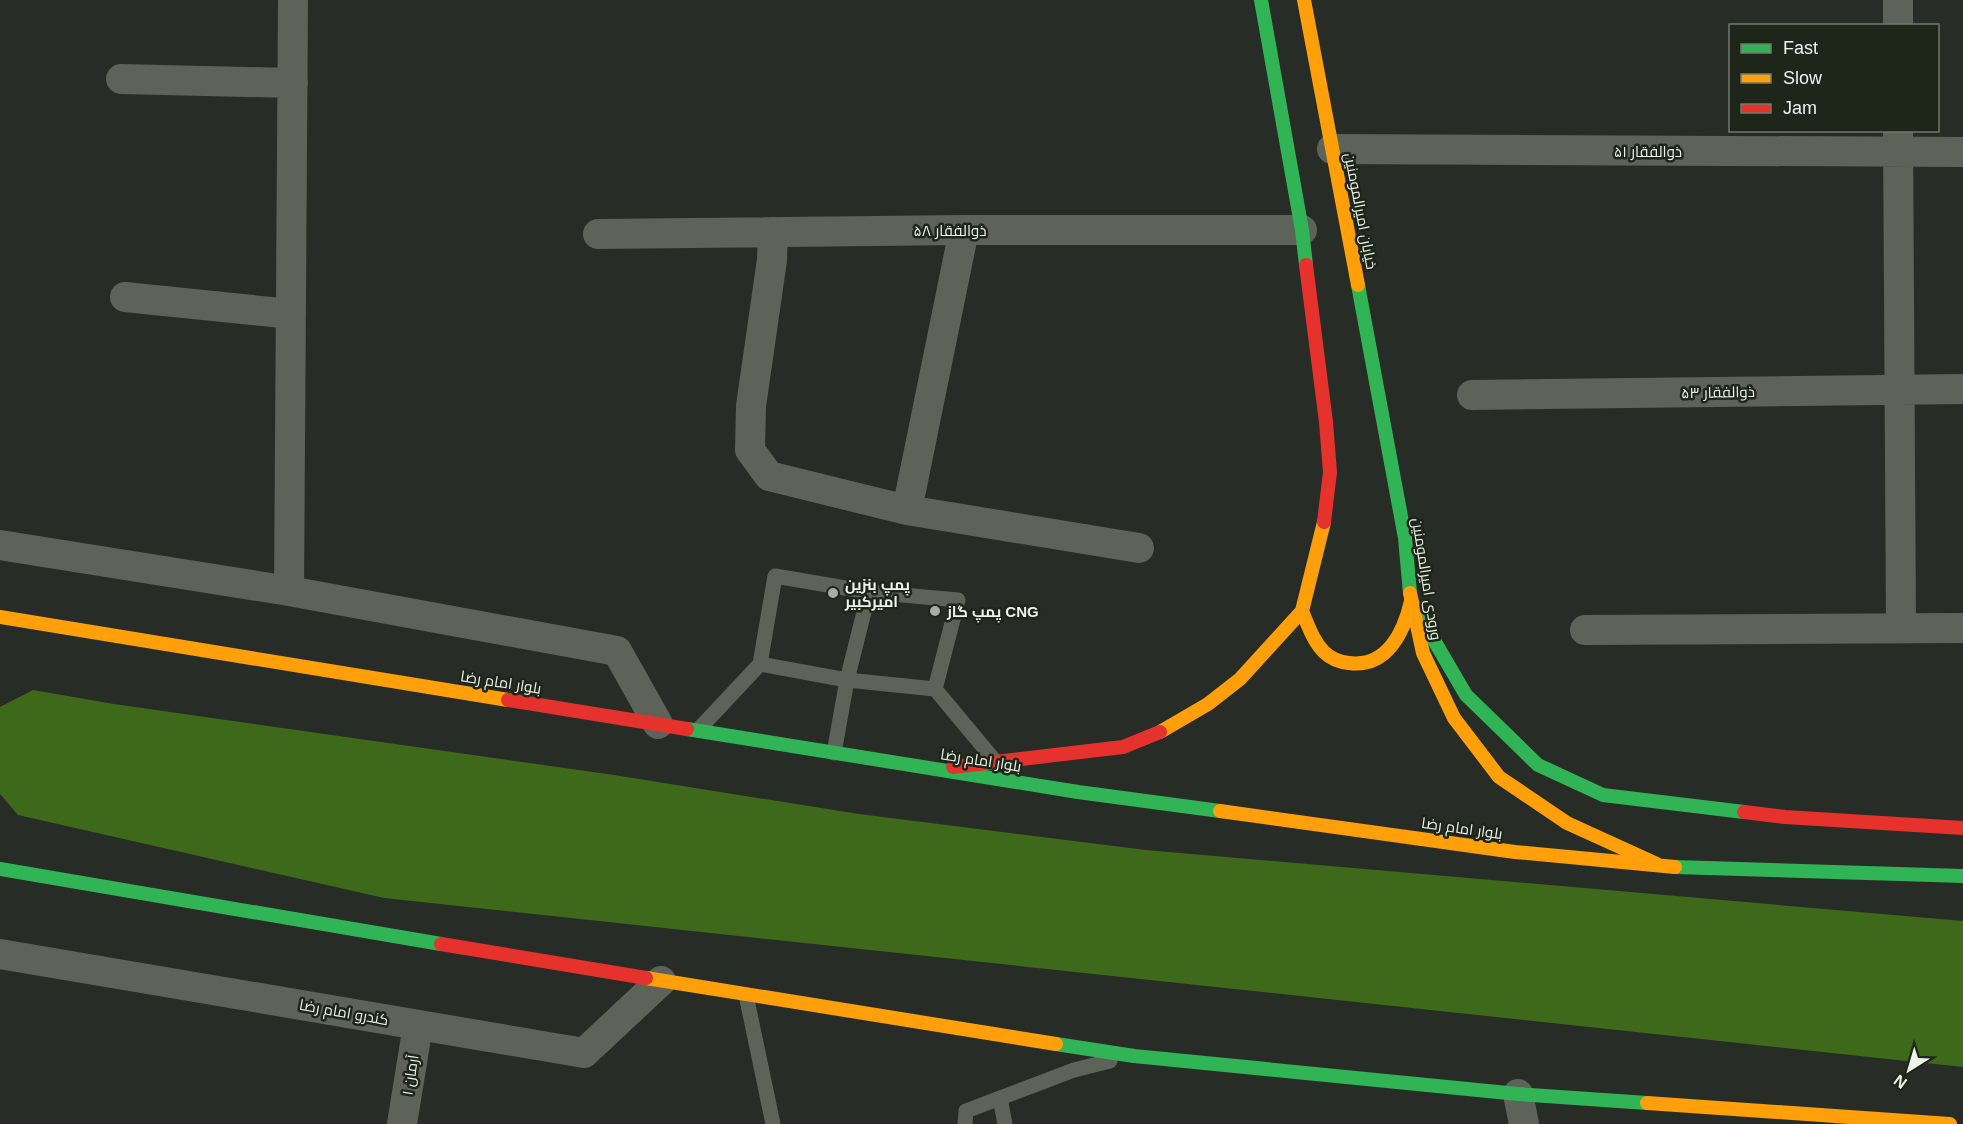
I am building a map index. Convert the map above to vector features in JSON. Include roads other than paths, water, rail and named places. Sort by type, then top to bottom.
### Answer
[{"type":"main road","points":[[933,770],[1123,747],[1169,728],[1208,704],[1240,679],[1302,611],[1326,515],[1330,472],[1302,230],[1261,0]]},
{"type":"main road","name":"خیابان امیرالمومنین","points":[[1304,0],[1385,428]]},
{"type":"main road","name":"ورودی امیرالمومنین","points":[[1385,428],[1405,538],[1411,601],[1423,653],[1454,718],[1499,777],[1567,823],[1664,867]]},
{"type":"main road","points":[[1302,611],[1321,648],[1332,659],[1357,666],[1376,660],[1391,647],[1408,617],[1411,601]]},
{"type":"main road","points":[[1411,601],[1466,695],[1538,765],[1603,795],[1785,816],[1963,828]]},
{"type":"main road","name":"بلوار امام رضا","points":[[0,618],[1029,785],[1515,852],[1664,867],[1963,876]]},
{"type":"main road","points":[[0,869],[661,981],[1134,1056],[1518,1094],[1950,1124]]},
{"type":"street","points":[[289,591],[293,0]]},
{"type":"street","points":[[1898,0],[1898,24]]},
{"type":"street","points":[[121,79],[292,83]]},
{"type":"street","points":[[1898,141],[1901,628]]},
{"type":"street","name":"ذوالفقار ۵۱","points":[[1332,149],[1898,141],[1963,152]]},
{"type":"street","points":[[907,510],[964,230]]},
{"type":"street","name":"ذوالفقار ۵۸","points":[[598,234],[964,230],[1302,230]]},
{"type":"street","points":[[773,232],[772,260],[751,406],[750,450],[769,476],[907,510],[1139,548]]},
{"type":"street","points":[[125,297],[291,314]]},
{"type":"street","name":"ذوالفقار ۵۳","points":[[1472,395],[1963,389]]},
{"type":"street","points":[[0,545],[289,591],[617,651],[658,724]]},
{"type":"street","points":[[1585,630],[1963,628]]},
{"type":"street","name":"کندرو امام رضا","points":[[0,954],[584,1053],[661,981]]},
{"type":"street","name":"آرمان ۱","points":[[402,1124],[418,1025]]},
{"type":"street","points":[[1518,1094],[1524,1124]]},
{"type":"lane","points":[[697,731],[760,663],[775,576],[869,592],[958,600],[935,689]]},
{"type":"lane","points":[[834,753],[847,680],[869,592]]},
{"type":"lane","points":[[760,663],[847,680],[935,689],[995,762],[1029,785]]},
{"type":"lane","points":[[747,995],[773,1124]]},
{"type":"lane","points":[[965,1124],[966,1110],[1074,1070],[1134,1056]]},
{"type":"lane","points":[[999,1098],[1005,1124]]},
{"type":"place","name":"پمپ بنزین امیرکبیر","points":[[833,593]]},
{"type":"place","name":"پمپ گاز CNG","points":[[935,611]]}]
